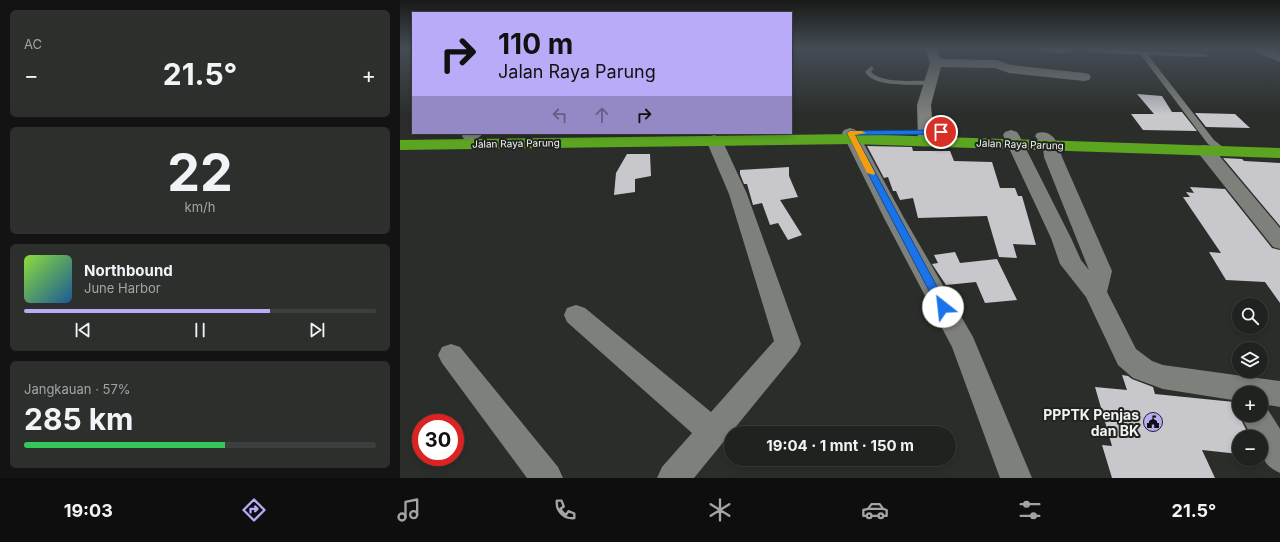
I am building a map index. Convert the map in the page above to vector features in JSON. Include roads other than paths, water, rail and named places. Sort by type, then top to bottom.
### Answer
[{"type":"highway","name":"Jalan Raya Parung","points":[[792,132],[851,136]]},
{"type":"highway","name":"Jalan Raya Parung","points":[[400,137],[472,134],[714,140],[851,136],[926,136],[1212,147],[1280,153]]},
{"type":"highway","name":"Jalan Raya Parung","points":[[400,145],[590,136]]},
{"type":"highway","name":"Jalan Raya Parung","points":[[1212,147],[1280,144]]},
{"type":"street","points":[[926,136],[924,105],[933,70]]},
{"type":"street","points":[[1012,70],[1084,77]]},
{"type":"street","points":[[851,136],[964,346],[1016,478]]},
{"type":"street","points":[[673,478],[788,344],[738,194],[714,140]]},
{"type":"street","points":[[1013,140],[1061,238],[1071,264],[1095,292],[1127,357],[1139,367],[1151,374],[1232,389]]},
{"type":"street","points":[[1047,141],[1101,271],[1095,292]]},
{"type":"street","points":[[1212,147],[1272,222],[1280,242]]},
{"type":"street","points":[[1061,238],[1090,242]]},
{"type":"street","points":[[576,315],[712,432]]},
{"type":"street","points":[[450,355],[547,478]]},
{"type":"street","points":[[1268,393],[1280,394]]},
{"type":"street","points":[[1260,422],[1280,457]]},
{"type":"lane","points":[[869,70],[868,72],[870,75],[881,81],[929,83]]},
{"type":"lane","points":[[1156,70],[1212,147]]},
{"type":"place","name":"PPPTK Penjas dan BK","points":[[1153,422]]}]
